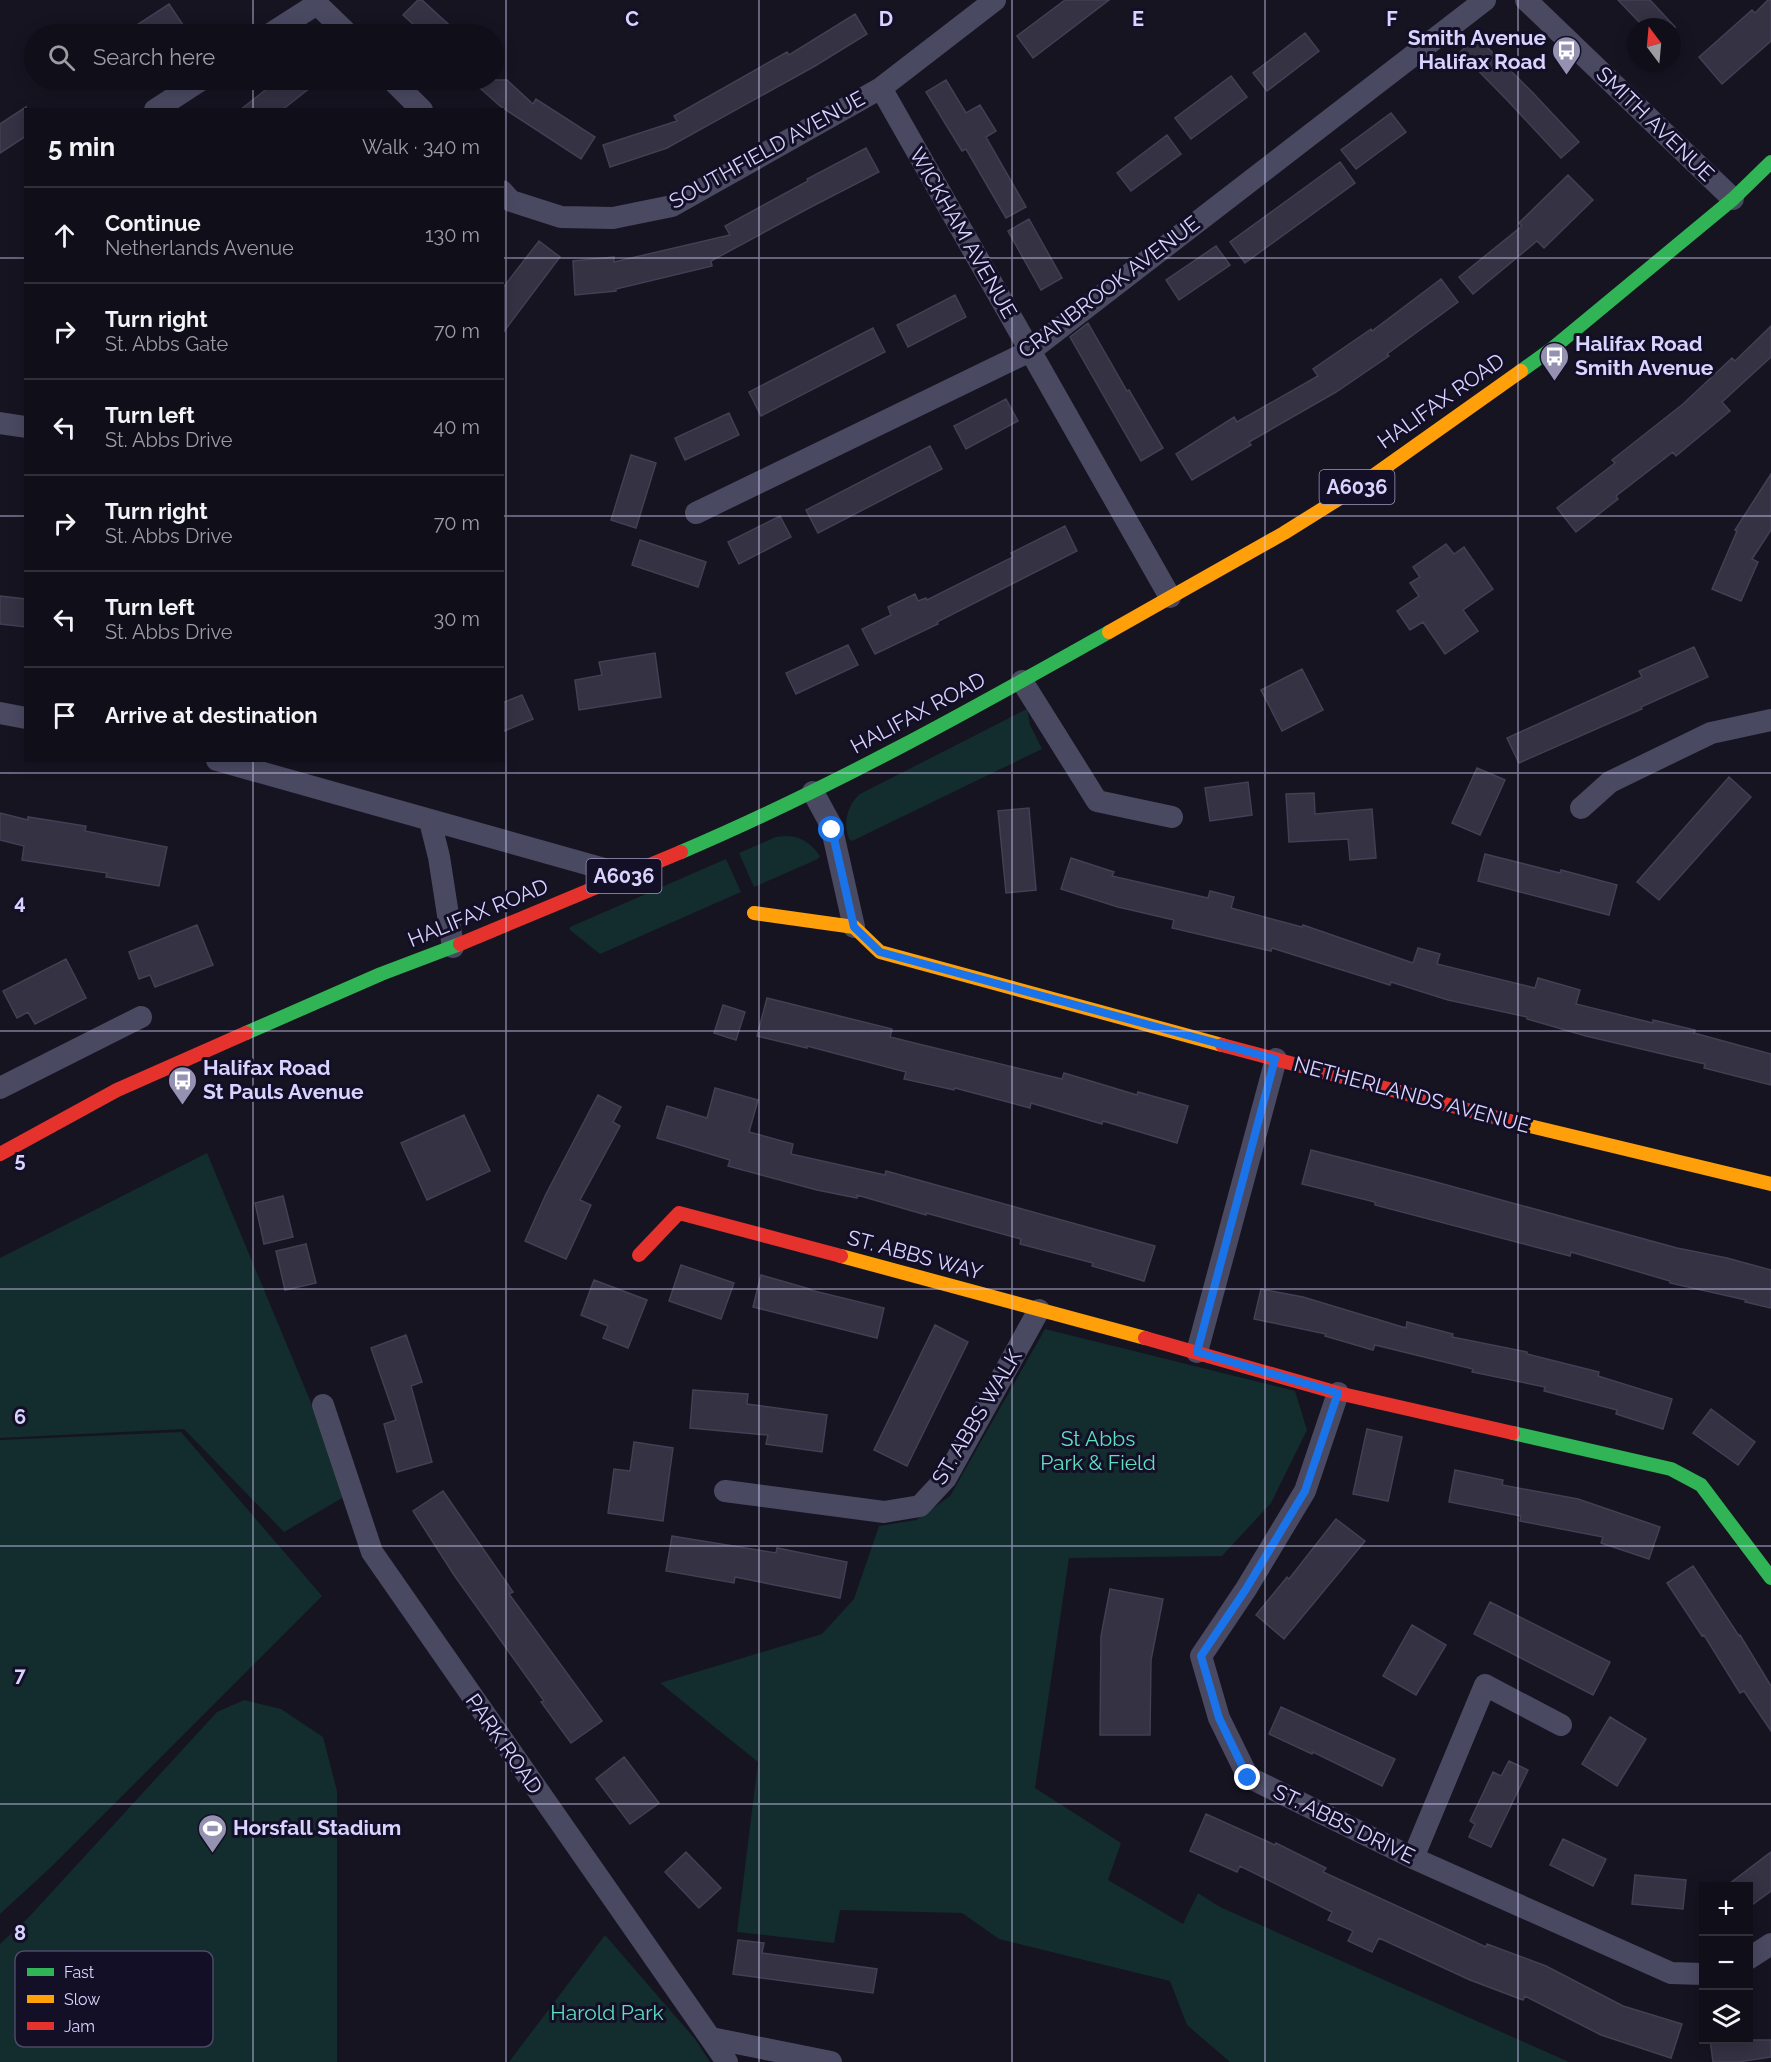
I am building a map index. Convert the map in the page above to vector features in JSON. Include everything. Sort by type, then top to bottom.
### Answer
[{"type":"main road","name":"HALIFAX ROAD","points":[[0,1154],[117,1090],[381,974],[453,947],[739,827],[813,792],[1022,681],[1284,533],[1356,488],[1553,348],[1733,199],[1771,162]]},
{"type":"main road","points":[[754,914],[854,927]]},
{"type":"main road","name":"NETHERLANDS AVENUE","points":[[854,927],[880,952],[1466,1111],[1771,1184]]},
{"type":"main road","name":"ST. ABBS WAY","points":[[639,1255],[679,1213],[1197,1352]]},
{"type":"main road","points":[[1197,1352],[1338,1393],[1671,1469],[1701,1485],[1771,1578]]},
{"type":"street","name":"SOUTHFIELD AVENUE","points":[[505,202],[561,217],[613,218],[672,206],[881,88],[995,0]]},
{"type":"street","name":"CRANBROOK AVENUE","points":[[696,513],[1030,351],[1485,0]]},
{"type":"street","name":"SMITH AVENUE","points":[[1526,0],[1733,199]]},
{"type":"street","points":[[285,24],[317,2],[338,24]]},
{"type":"street","name":"WICKHAM AVENUE","points":[[881,88],[1170,597]]},
{"type":"street","points":[[158,108],[186,90]]},
{"type":"street","points":[[402,90],[420,108]]},
{"type":"street","points":[[0,423],[24,427]]},
{"type":"street","points":[[1022,681],[1097,801],[1172,817]]},
{"type":"street","points":[[0,713],[24,718]]},
{"type":"street","points":[[1581,808],[1610,782],[1711,732],[1771,720]]},
{"type":"street","points":[[224,762],[626,875]]},
{"type":"street","points":[[813,792],[831,825],[854,927]]},
{"type":"street","points":[[430,821],[440,857],[453,947]]},
{"type":"street","points":[[0,1088],[141,1017]]},
{"type":"street","points":[[1197,1352],[1275,1059]]},
{"type":"street","name":"ST. ABBS WALK","points":[[725,1491],[884,1512],[920,1506],[946,1478],[1039,1310]]},
{"type":"street","name":"ST. ABBS DRIVE","points":[[1338,1393],[1305,1491],[1246,1589],[1201,1656],[1219,1718],[1248,1778],[1413,1858],[1671,1973],[1699,1974]]},
{"type":"street","name":"PARK ROAD","points":[[323,1405],[372,1552],[727,2062]]},
{"type":"street","points":[[1413,1858],[1480,1682],[1561,1725]]},
{"type":"street","points":[[1753,1956],[1771,1944]]},
{"type":"street","points":[[711,2038],[831,2062]]},
{"type":"green space","points":[[1027,709],[1030,725],[1042,749],[852,841],[849,839],[846,827],[847,815],[852,803],[860,794]]},
{"type":"green space","points":[[785,836],[805,841],[820,856],[818,859],[754,887],[739,853],[776,837]]},
{"type":"green space","points":[[726,859],[741,892],[600,954],[570,930],[570,927]]},
{"type":"green space","points":[[207,1153],[349,1494],[284,1532],[184,1429],[0,1438],[0,1258]]},
{"type":"green space","name":"St Abbs Park & Field","points":[[1045,1329],[1295,1391],[1307,1430],[1271,1503],[1222,1556],[1069,1558],[1035,1788],[1121,1843],[1108,1880],[1183,1924],[1198,1893],[1220,1907],[1569,2062],[1230,2062],[1187,2025],[1170,1981],[999,1939],[962,1913],[840,1910],[834,1943],[737,1932],[758,1762],[660,1683],[822,1634],[854,1599],[879,1526],[916,1520],[950,1496]]},
{"type":"green space","points":[[181,1432],[322,1596],[49,1869],[0,1914],[0,1440]]},
{"type":"green space","name":"Horsfall Stadium","points":[[244,1700],[281,1709],[323,1737],[337,1791],[337,2062],[0,2062],[0,1944],[29,1917],[217,1712]]},
{"type":"green space","name":"Harold Park","points":[[605,1935],[695,2039],[710,2062],[509,2062]]},
{"type":"building","points":[[418,0],[422,0],[448,24],[413,24],[403,15]]},
{"type":"building","points":[[1065,0],[1109,0],[1033,58],[1017,36]]},
{"type":"building","points":[[1618,0],[1650,0],[1667,18],[1635,18]]},
{"type":"building","points":[[1768,0],[1771,0],[1771,41],[1722,84],[1699,57],[1752,10],[1755,13]]},
{"type":"building","points":[[169,4],[182,24],[138,24]]},
{"type":"building","points":[[855,14],[867,34],[815,66],[667,148],[610,167],[603,145],[677,121],[674,116],[787,52],[789,55]]},
{"type":"building","points":[[1305,33],[1319,51],[1267,91],[1253,73]]},
{"type":"building","points":[[1477,37],[1579,142],[1561,158],[1460,52]]},
{"type":"building","points":[[1231,76],[1247,97],[1191,139],[1175,118]]},
{"type":"building","points":[[504,80],[507,80],[533,104],[536,99],[595,137],[581,159],[500,106],[482,90],[504,90]]},
{"type":"building","points":[[946,80],[966,113],[980,105],[996,131],[986,137],[1026,207],[1006,218],[966,149],[962,151],[926,92]]},
{"type":"building","points":[[265,90],[307,90],[285,108],[243,108]]},
{"type":"building","points":[[24,108],[24,137],[0,153],[0,124]]},
{"type":"building","points":[[1391,113],[1406,132],[1356,169],[1341,150]]},
{"type":"building","points":[[1167,135],[1181,154],[1131,191],[1117,173]]},
{"type":"building","points":[[866,148],[879,172],[711,261],[712,266],[616,289],[616,291],[575,295],[573,261],[614,257],[614,262],[730,235],[725,226]]},
{"type":"building","points":[[1340,162],[1355,183],[1245,263],[1230,242]]},
{"type":"building","points":[[1568,175],[1593,200],[1544,248],[1537,241],[1473,294],[1459,277],[1522,226],[1519,223]]},
{"type":"building","points":[[1029,219],[1062,278],[1041,290],[1008,231]]},
{"type":"building","points":[[539,241],[560,257],[504,331],[504,286]]},
{"type":"building","points":[[1216,246],[1230,265],[1179,300],[1166,280]]},
{"type":"building","points":[[1441,279],[1458,302],[1387,354],[1389,356],[1336,392],[1249,442],[1251,445],[1192,480],[1176,454],[1234,417],[1237,422],[1318,376],[1313,369],[1371,329],[1372,331]]},
{"type":"building","points":[[955,295],[966,317],[908,347],[897,325]]},
{"type":"building","points":[[1088,323],[1163,448],[1141,461],[1070,337]]},
{"type":"building","points":[[1771,326],[1771,357],[1722,402],[1730,411],[1676,456],[1673,452],[1616,496],[1618,499],[1576,532],[1557,508],[1615,463],[1612,460],[1683,404],[1732,358],[1735,361]]},
{"type":"building","points":[[873,328],[885,352],[761,416],[749,392]]},
{"type":"building","points":[[1006,399],[1018,421],[966,449],[954,426]]},
{"type":"building","points":[[729,413],[739,435],[685,460],[675,438]]},
{"type":"building","points":[[930,446],[942,469],[818,533],[806,510]]},
{"type":"building","points":[[631,455],[656,463],[636,528],[611,520]]},
{"type":"building","points":[[1771,474],[1771,530],[1752,559],[1758,562],[1741,601],[1712,589],[1737,531],[1735,530]]},
{"type":"building","points":[[780,516],[791,537],[739,564],[728,542]]},
{"type":"building","points":[[1065,526],[1077,551],[937,622],[938,624],[875,654],[862,629],[891,615],[888,607],[915,594],[918,601],[926,598],[927,600],[1013,557],[1011,553]]},
{"type":"building","points":[[640,540],[706,562],[698,587],[632,565]]},
{"type":"building","points":[[1446,544],[1454,554],[1464,547],[1493,589],[1463,610],[1478,631],[1445,654],[1423,622],[1410,630],[1397,611],[1419,596],[1410,583],[1420,577],[1413,567]]},
{"type":"building","points":[[0,596],[24,599],[24,627],[0,624]]},
{"type":"building","points":[[848,645],[858,665],[796,694],[786,673]]},
{"type":"building","points":[[1694,647],[1708,677],[1519,763],[1507,738],[1642,677],[1639,671]]},
{"type":"building","points":[[655,653],[661,697],[579,710],[575,680],[602,675],[599,662]]},
{"type":"building","points":[[1302,669],[1323,710],[1282,731],[1261,690]]},
{"type":"building","points":[[522,695],[533,719],[504,731],[504,702]]},
{"type":"building","points":[[1477,768],[1505,780],[1480,835],[1452,823]]},
{"type":"building","points":[[1729,777],[1751,797],[1659,900],[1637,882]]},
{"type":"building","points":[[1248,782],[1252,815],[1210,821],[1205,788]]},
{"type":"building","points":[[1314,793],[1315,814],[1372,809],[1376,858],[1350,860],[1348,839],[1289,842],[1286,794]]},
{"type":"building","points":[[1029,808],[1036,890],[1006,893],[998,811]]},
{"type":"building","points":[[0,813],[28,820],[28,817],[86,826],[85,831],[167,847],[159,886],[106,877],[107,873],[22,860],[24,846],[0,840]]},
{"type":"building","points":[[1485,854],[1617,885],[1609,915],[1478,881]]},
{"type":"building","points":[[1071,858],[1114,872],[1112,876],[1208,898],[1210,891],[1234,897],[1231,908],[1302,927],[1303,925],[1413,963],[1418,948],[1440,954],[1437,964],[1535,988],[1538,978],[1580,990],[1576,1004],[1653,1023],[1653,1020],[1695,1030],[1694,1033],[1771,1054],[1771,1085],[1704,1068],[1705,1064],[1586,1036],[1527,1019],[1527,1017],[1448,1000],[1391,982],[1390,985],[1272,948],[1271,951],[1172,928],[1174,920],[1118,907],[1061,889]]},
{"type":"building","points":[[197,925],[213,965],[155,987],[150,975],[139,979],[129,952]]},
{"type":"building","points":[[66,959],[86,998],[35,1024],[28,1012],[17,1018],[3,991]]},
{"type":"building","points":[[767,998],[892,1029],[890,1037],[1062,1079],[1064,1073],[1137,1095],[1138,1092],[1188,1106],[1177,1143],[1031,1103],[1030,1108],[955,1088],[954,1090],[904,1079],[906,1072],[807,1046],[807,1048],[757,1036]]},
{"type":"building","points":[[723,1005],[745,1012],[736,1040],[714,1033]]},
{"type":"building","points":[[715,1088],[758,1100],[749,1132],[793,1144],[791,1154],[885,1175],[886,1171],[1155,1246],[1144,1281],[1092,1266],[1093,1263],[1020,1244],[1021,1239],[857,1195],[857,1198],[817,1190],[728,1166],[730,1160],[657,1138],[667,1106],[707,1118]]},
{"type":"building","points":[[598,1095],[621,1107],[613,1122],[620,1126],[580,1200],[591,1205],[566,1259],[525,1241],[546,1194]]},
{"type":"building","points":[[464,1115],[490,1171],[427,1200],[401,1143]]},
{"type":"building","points":[[1311,1150],[1677,1248],[1771,1270],[1771,1308],[1670,1283],[1670,1281],[1571,1252],[1570,1256],[1302,1184]]},
{"type":"building","points":[[283,1196],[293,1237],[264,1244],[255,1203]]},
{"type":"building","points":[[306,1244],[316,1283],[285,1290],[276,1251]]},
{"type":"building","points":[[681,1265],[734,1283],[721,1319],[669,1301]]},
{"type":"building","points":[[761,1275],[884,1308],[877,1338],[753,1307]]},
{"type":"building","points":[[594,1280],[647,1300],[628,1348],[603,1338],[608,1326],[581,1315]]},
{"type":"building","points":[[1261,1289],[1303,1297],[1406,1328],[1407,1322],[1453,1334],[1452,1337],[1527,1352],[1527,1354],[1599,1372],[1598,1376],[1672,1399],[1663,1429],[1616,1414],[1617,1410],[1544,1391],[1545,1387],[1472,1372],[1473,1369],[1375,1345],[1373,1350],[1325,1336],[1326,1334],[1254,1319]]},
{"type":"building","points":[[935,1325],[968,1342],[907,1466],[874,1450]]},
{"type":"building","points":[[406,1335],[422,1382],[411,1386],[432,1462],[397,1472],[384,1424],[396,1420],[371,1348]]},
{"type":"building","points":[[693,1390],[748,1394],[747,1404],[827,1415],[822,1452],[766,1444],[768,1435],[690,1428]]},
{"type":"building","points":[[1711,1409],[1755,1442],[1738,1465],[1693,1433]]},
{"type":"building","points":[[1367,1429],[1402,1437],[1388,1501],[1353,1494]]},
{"type":"building","points":[[634,1442],[673,1448],[663,1521],[608,1513],[614,1469],[630,1471]]},
{"type":"building","points":[[1455,1470],[1503,1480],[1502,1485],[1578,1499],[1660,1527],[1649,1559],[1601,1543],[1603,1537],[1520,1521],[1521,1516],[1449,1502]]},
{"type":"building","points":[[443,1491],[513,1592],[509,1594],[602,1721],[571,1743],[541,1702],[544,1701],[454,1575],[413,1511]]},
{"type":"building","points":[[1336,1519],[1365,1541],[1284,1639],[1256,1615],[1287,1577],[1289,1579]]},
{"type":"building","points":[[672,1536],[776,1553],[777,1548],[847,1562],[840,1598],[735,1577],[734,1583],[666,1571]]},
{"type":"building","points":[[1693,1566],[1740,1635],[1771,1686],[1771,1731],[1744,1691],[1740,1693],[1704,1635],[1702,1636],[1667,1583]]},
{"type":"building","points":[[1110,1589],[1163,1599],[1151,1660],[1150,1735],[1100,1735],[1101,1636]]},
{"type":"building","points":[[1490,1602],[1610,1662],[1593,1695],[1474,1634]]},
{"type":"building","points":[[1412,1625],[1446,1645],[1416,1695],[1383,1676]]},
{"type":"building","points":[[1281,1707],[1395,1759],[1382,1786],[1313,1752],[1312,1754],[1269,1734]]},
{"type":"building","points":[[1610,1717],[1646,1739],[1617,1786],[1582,1764]]},
{"type":"building","points":[[624,1757],[659,1803],[630,1824],[596,1779]]},
{"type":"building","points":[[1509,1761],[1528,1770],[1491,1847],[1469,1837],[1475,1824],[1470,1821],[1493,1772],[1501,1776]]},
{"type":"building","points":[[1206,1814],[1275,1845],[1276,1843],[1326,1868],[1323,1872],[1486,1947],[1487,1944],[1546,1966],[1623,2006],[1682,2024],[1671,2058],[1601,2035],[1525,1996],[1523,2000],[1470,1980],[1379,1938],[1372,1952],[1348,1941],[1353,1931],[1328,1920],[1332,1912],[1240,1866],[1237,1872],[1190,1851]]},
{"type":"building","points":[[1563,1839],[1606,1859],[1593,1886],[1550,1865]]},
{"type":"building","points":[[686,1852],[721,1888],[699,1908],[665,1872]]},
{"type":"building","points":[[1771,1852],[1771,1891],[1753,1904],[1753,1882],[1732,1882]]},
{"type":"building","points":[[1635,1875],[1686,1880],[1683,1909],[1632,1904]]},
{"type":"building","points":[[738,1940],[764,1943],[762,1953],[877,1969],[873,1993],[733,1974]]},
{"type":"building","points":[[1753,2040],[1771,2040],[1771,2057],[1738,2062],[1713,2062],[1711,2044],[1753,2044]]},
{"type":"traffic: fast","points":[[1521,371],[1553,348],[1733,199],[1771,162]]},
{"type":"traffic: fast","points":[[681,852],[845,776],[1109,632]]},
{"type":"traffic: fast","points":[[246,1033],[381,974],[460,944]]},
{"type":"traffic: fast","points":[[1513,1433],[1671,1469],[1701,1485],[1771,1578]]},
{"type":"traffic: slow","points":[[1109,632],[1284,533],[1356,488],[1521,371]]},
{"type":"traffic: slow","points":[[754,913],[854,927],[880,952],[1222,1045]]},
{"type":"traffic: slow","points":[[1509,1121],[1771,1184]]},
{"type":"traffic: slow","points":[[841,1256],[1145,1338]]},
{"type":"traffic: jam","points":[[460,944],[681,852]]},
{"type":"traffic: jam","points":[[0,1154],[117,1090],[246,1033]]},
{"type":"traffic: jam","points":[[1222,1045],[1509,1121]]},
{"type":"traffic: jam","points":[[639,1255],[679,1213],[841,1256]]},
{"type":"traffic: jam","points":[[1145,1338],[1338,1393],[1513,1433]]},
{"type":"place","name":"Smith Avenue Halifax Road","points":[[1567,76]]},
{"type":"place","name":"Halifax Road Smith Avenue","points":[[1554,382]]},
{"type":"place","name":"Halifax Road St Pauls Avenue","points":[[182,1106]]},
{"type":"place","name":"Horsfall Stadium","points":[[212,1854]]},
{"type":"route","points":[[832,830],[854,927],[880,952],[1275,1059],[1197,1352],[1338,1393],[1305,1491],[1246,1589],[1201,1656],[1219,1718],[1248,1778]]}]
